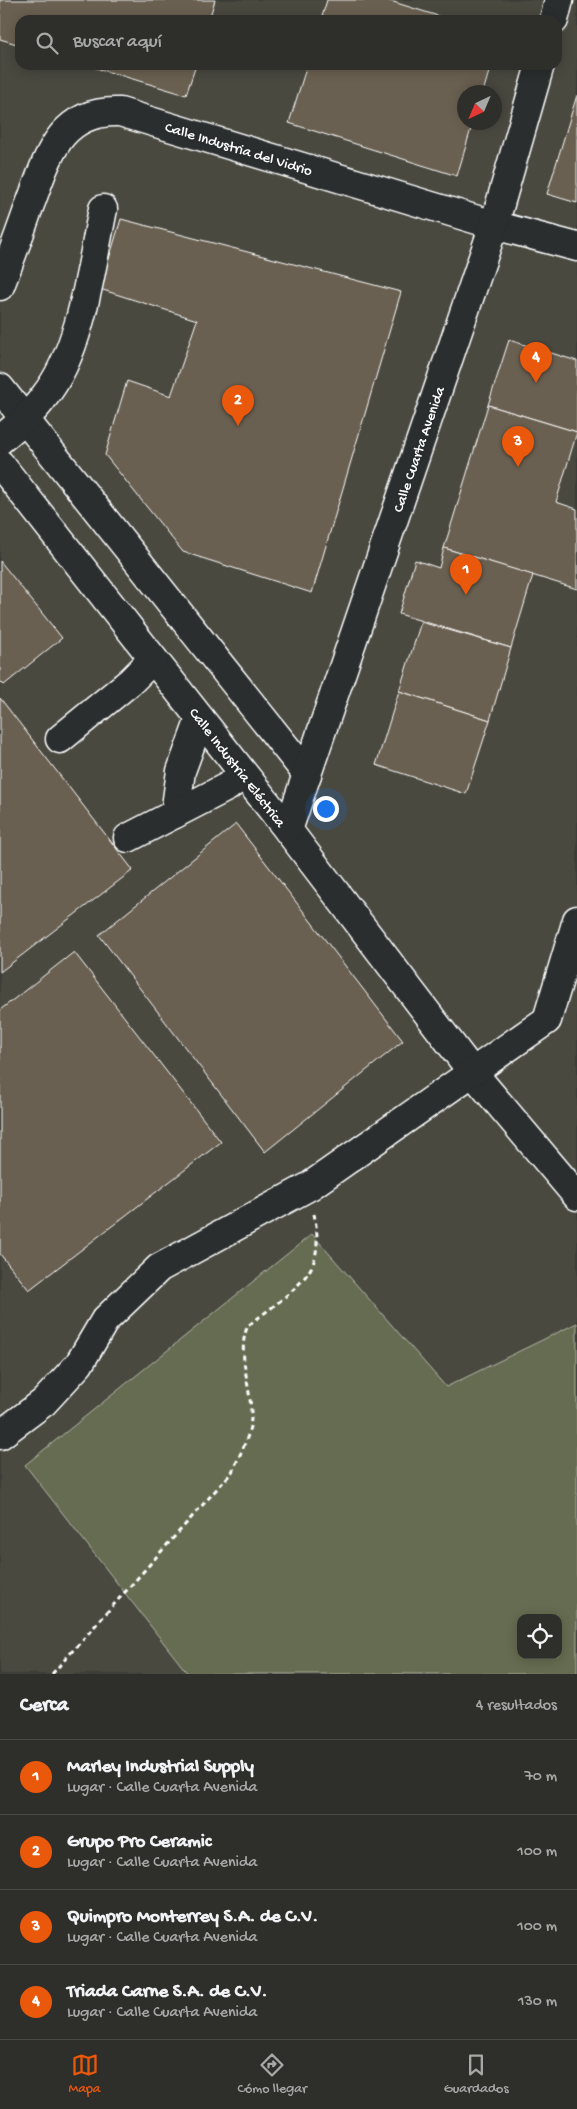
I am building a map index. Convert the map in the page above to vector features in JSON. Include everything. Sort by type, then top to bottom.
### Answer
[{"type":"street","points":[[556,15],[560,0]]},
{"type":"street","name":"Calle Cuarta Avenida","points":[[288,830],[494,225],[539,70]]},
{"type":"street","name":"Calle Industria del Vidrio","points":[[0,286],[46,162],[58,141],[80,120],[91,114],[104,111],[120,112],[494,225],[577,247]]},
{"type":"street","points":[[0,440],[24,419],[44,397],[60,372],[78,325],[103,209]]},
{"type":"street","points":[[0,388],[307,774]]},
{"type":"street","name":"Calle Industria Eléctrica","points":[[0,464],[288,830],[473,1072],[577,1196]]},
{"type":"street","points":[[60,739],[131,681],[153,659]]},
{"type":"street","points":[[175,814],[181,771],[200,719]]},
{"type":"street","points":[[128,838],[227,787],[243,775]]},
{"type":"street","points":[[0,1435],[44,1402],[79,1364],[105,1320],[159,1268],[310,1186],[547,1020],[577,920]]},
{"type":"path","points":[[52,1674],[232,1472],[246,1442],[252,1415],[243,1346],[244,1333],[248,1326],[297,1286],[307,1274],[314,1260],[318,1236],[310,1186]]},
{"type":"shaded area","points":[[0,0],[577,0],[577,1674],[0,1674]]},
{"type":"green space","points":[[312,1234],[446,1387],[577,1323],[577,1674],[188,1674],[25,1465]]},
{"type":"building","points":[[0,0],[215,0],[210,15],[15,15],[15,44],[0,39]]},
{"type":"building","points":[[327,0],[387,0],[435,15],[322,15]]},
{"type":"building","points":[[103,70],[194,70],[186,95]]},
{"type":"building","points":[[305,70],[490,70],[485,85],[457,85],[457,130],[471,130],[457,176],[289,123]]},
{"type":"building","points":[[577,95],[577,203],[547,194]]},
{"type":"building","points":[[121,219],[401,292],[312,593],[183,552],[105,455],[127,381],[171,396],[197,320],[100,289]]},
{"type":"building","points":[[509,340],[577,361],[577,432],[488,405]]},
{"type":"building","points":[[488,405],[577,432],[556,502],[577,509],[577,589],[444,548]]},
{"type":"building","points":[[444,548],[533,575],[511,648],[399,614],[415,560],[439,568]]},
{"type":"building","points":[[0,561],[62,638],[4,685],[0,681]]},
{"type":"building","points":[[421,622],[511,648],[490,720],[399,691]]},
{"type":"building","points":[[399,691],[490,720],[466,794],[376,765]]},
{"type":"building","points":[[0,698],[133,870],[0,972]]},
{"type":"building","points":[[236,824],[403,1041],[265,1152],[99,935]]},
{"type":"building","points":[[74,952],[221,1142],[29,1290],[0,1254],[0,1010]]},
{"type":"place","name":"Triada Carne S.A. de C.V.","points":[[536,383]]},
{"type":"place","name":"Grupo Pro Ceramic","points":[[238,426]]},
{"type":"place","name":"Quimpro Monterrey S.A. de C.V.","points":[[518,467]]},
{"type":"place","name":"Marley Industrial Supply","points":[[466,595]]}]
